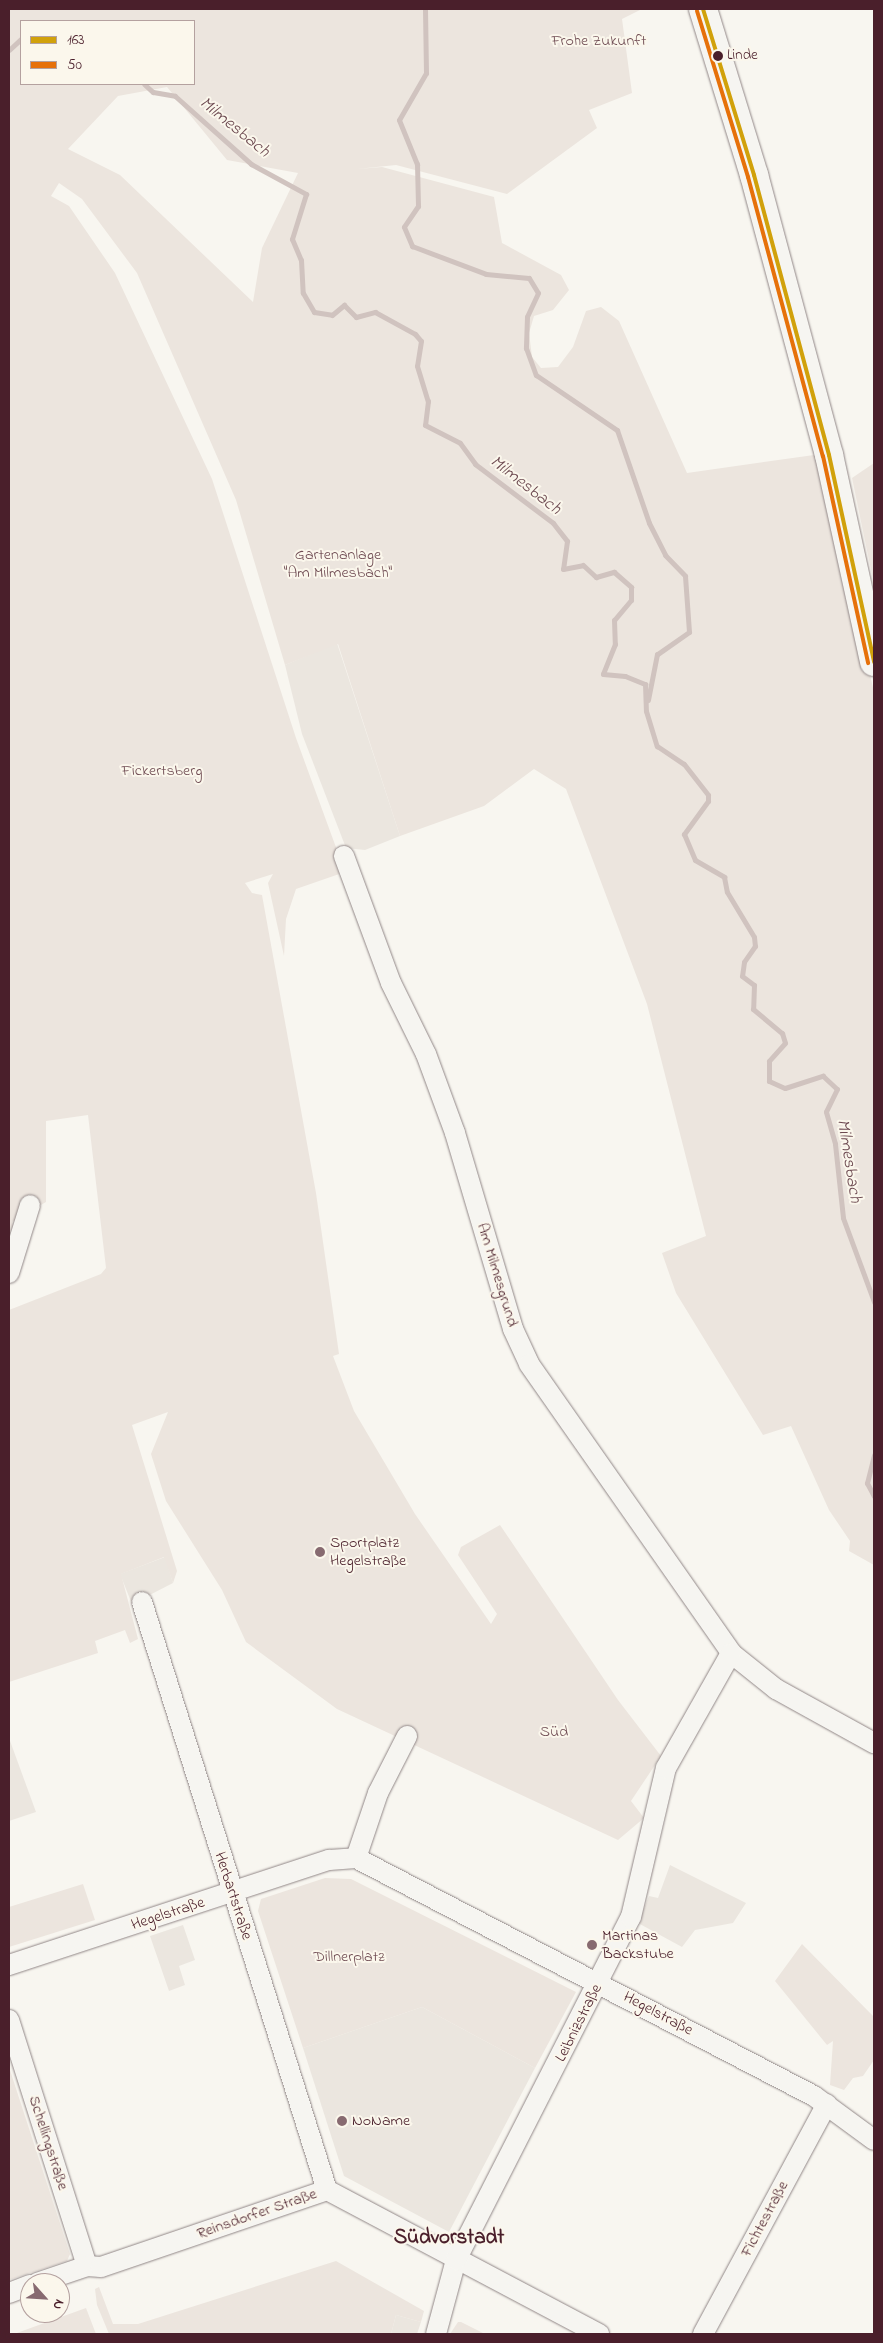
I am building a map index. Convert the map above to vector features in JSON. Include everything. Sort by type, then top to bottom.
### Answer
[{"type":"main road","points":[[702,9],[754,175],[829,455],[874,662]]},
{"type":"street","name":"Am Milmesgrund","points":[[344,856],[455,1133],[512,1329],[529,1364],[731,1653],[776,1689],[874,1743]]},
{"type":"street","points":[[9,1273],[30,1206]]},
{"type":"street","name":"Herbartstraße","points":[[142,1602],[232,1894],[286,2050],[327,2190]]},
{"type":"street","name":"Leibnizstraße","points":[[436,2334],[456,2260],[600,1983],[631,1917],[666,1768],[731,1653]]},
{"type":"street","points":[[356,1858],[378,1793],[407,1736]]},
{"type":"street","name":"Hegelstraße","points":[[9,1965],[232,1894],[329,1860],[356,1858],[600,1983],[827,2104],[874,2140]]},
{"type":"street","name":"Schellingstraße","points":[[9,2020],[87,2266]]},
{"type":"street","name":"Fichtestraße","points":[[703,2334],[827,2104]]},
{"type":"street","name":"Reinsdorfer Straße","points":[[66,2273],[87,2266],[101,2267],[327,2190],[456,2260],[599,2334]]},
{"type":"shaded area","points":[[337,643],[400,836],[365,850],[346,848],[302,734],[285,665]]},
{"type":"shaded area","points":[[165,1557],[173,1583],[132,1604],[120,1574]]},
{"type":"shaded area","points":[[9,1738],[36,1812],[9,1821]]},
{"type":"shaded area","points":[[670,1865],[746,1903],[733,1923],[695,1930],[682,1947],[638,1923],[649,1896],[658,1898]]},
{"type":"shaded area","points":[[183,1925],[195,1960],[179,1966],[185,1985],[169,1991],[150,1936]]},
{"type":"shaded area","points":[[422,2007],[535,2068],[449,2232],[344,2176],[303,2048]]},
{"type":"shaded area","points":[[396,2315],[421,2322],[417,2334],[391,2334]]},
{"type":"green space","points":[[9,9],[642,9],[622,19],[632,93],[589,110],[597,128],[507,194],[396,165],[357,169],[382,167],[494,197],[502,243],[561,275],[569,290],[553,310],[534,316],[529,333],[532,357],[541,368],[558,367],[573,347],[586,311],[601,307],[619,321],[687,473],[814,455],[820,459],[874,692],[874,1565],[849,1551],[850,1541],[829,1510],[791,1426],[763,1435],[676,1293],[662,1253],[706,1236],[647,1004],[566,789],[534,769],[484,806],[400,836],[338,644],[285,665],[236,500],[137,273],[82,199],[59,183],[51,196],[69,206],[115,273],[212,479],[296,738],[345,872],[296,889],[286,919],[284,956],[268,883],[273,874],[245,883],[252,893],[262,895],[316,1193],[339,1354],[333,1356],[354,1411],[415,1514],[491,1624],[497,1614],[458,1555],[461,1547],[500,1525],[618,1700],[661,1756],[631,1801],[644,1818],[618,1840],[337,1709],[246,1642],[222,1590],[166,1501],[151,1454],[168,1412],[132,1425],[177,1571],[173,1583],[164,1557],[121,1574],[138,1639],[130,1643],[125,1630],[95,1641],[98,1653],[9,1682],[9,1310],[101,1274],[106,1268],[88,1115],[46,1121],[46,1202],[12,1222],[14,1230],[9,1235]],"holes":[[[167,87],[227,160],[298,173],[262,248],[253,302],[120,175],[68,149],[118,96]]]},
{"type":"green space","points":[[874,463],[874,584],[852,478]]},
{"type":"green space","name":"Dillnerplatz","points":[[325,1878],[351,1879],[576,1992],[535,2068],[422,2007],[303,2048],[258,1911],[261,1899]]},
{"type":"green space","points":[[83,1884],[95,1920],[9,1947],[9,1907]]},
{"type":"green space","points":[[802,1944],[874,2017],[874,2060],[863,2076],[853,2078],[844,2090],[830,2085],[833,2041],[827,2045],[775,1981]]},
{"type":"green space","points":[[9,2067],[70,2254],[67,2261],[30,2273],[20,2273],[20,2276],[9,2280]]},
{"type":"green space","points":[[336,2261],[424,2311],[421,2322],[396,2315],[391,2334],[109,2334],[97,2305],[95,2289],[99,2287],[113,2324],[138,2324]]},
{"type":"green space","points":[[86,2308],[96,2334],[14,2334],[44,2323],[70,2323],[70,2314]]},
{"type":"green space","points":[[458,2322],[461,2322],[485,2334],[450,2334]]},
{"type":"waterway","points":[[425,9],[426,73],[399,120],[417,164],[418,206],[404,227],[412,246],[486,274],[529,278],[538,293],[527,317],[526,348],[536,375],[617,430],[649,523],[665,555],[685,576],[689,632],[657,654],[648,700]]},
{"type":"waterway","name":"Milmesbach","points":[[9,50],[20,40]]},
{"type":"waterway","name":"Milmesbach","points":[[145,85],[153,92],[175,96],[251,164],[306,194],[292,239],[301,260],[303,293],[314,312],[332,315],[344,305],[356,317],[375,312],[415,334],[421,341],[417,366],[428,401],[425,425],[460,443],[475,464],[553,523],[567,541],[563,569],[583,565],[596,577],[614,572],[631,587],[631,600],[614,620],[615,644],[603,674],[625,676],[645,684],[646,711],[657,746],[684,764],[708,795],[708,801],[684,834],[695,860],[724,877],[727,892],[754,937],[755,946],[744,962],[742,976],[754,985],[753,1009],[782,1033],[785,1043],[769,1061],[769,1081],[785,1088],[823,1076],[837,1089],[826,1112],[835,1144],[843,1218],[874,1302]]},
{"type":"waterway","name":"Milmesbach","points":[[874,1455],[867,1483],[874,1496]]},
{"type":"transit line","name":"163","points":[[703,9],[754,175],[829,455],[874,662]]},
{"type":"transit line","name":"50","points":[[697,11],[748,177],[823,456],[868,663]]},
{"type":"place","name":"Linde","points":[[718,56]]},
{"type":"place","name":"Sportplatz Hegelstraße","points":[[320,1552]]},
{"type":"place","name":"Martinas Backstube","points":[[592,1945]]},
{"type":"place","name":"NoName","points":[[342,2121]]},
{"type":"district","name":"Südvorstadt","points":[[449,2238]]},
{"type":"park label","name":"Frohe Zukunft","points":[[599,41]]},
{"type":"park label","name":"Gartenanlage \"Am Milmesbach\"","points":[[338,564]]},
{"type":"park label","name":"Fickertsberg","points":[[162,771]]},
{"type":"park label","name":"Süd","points":[[554,1732]]}]
